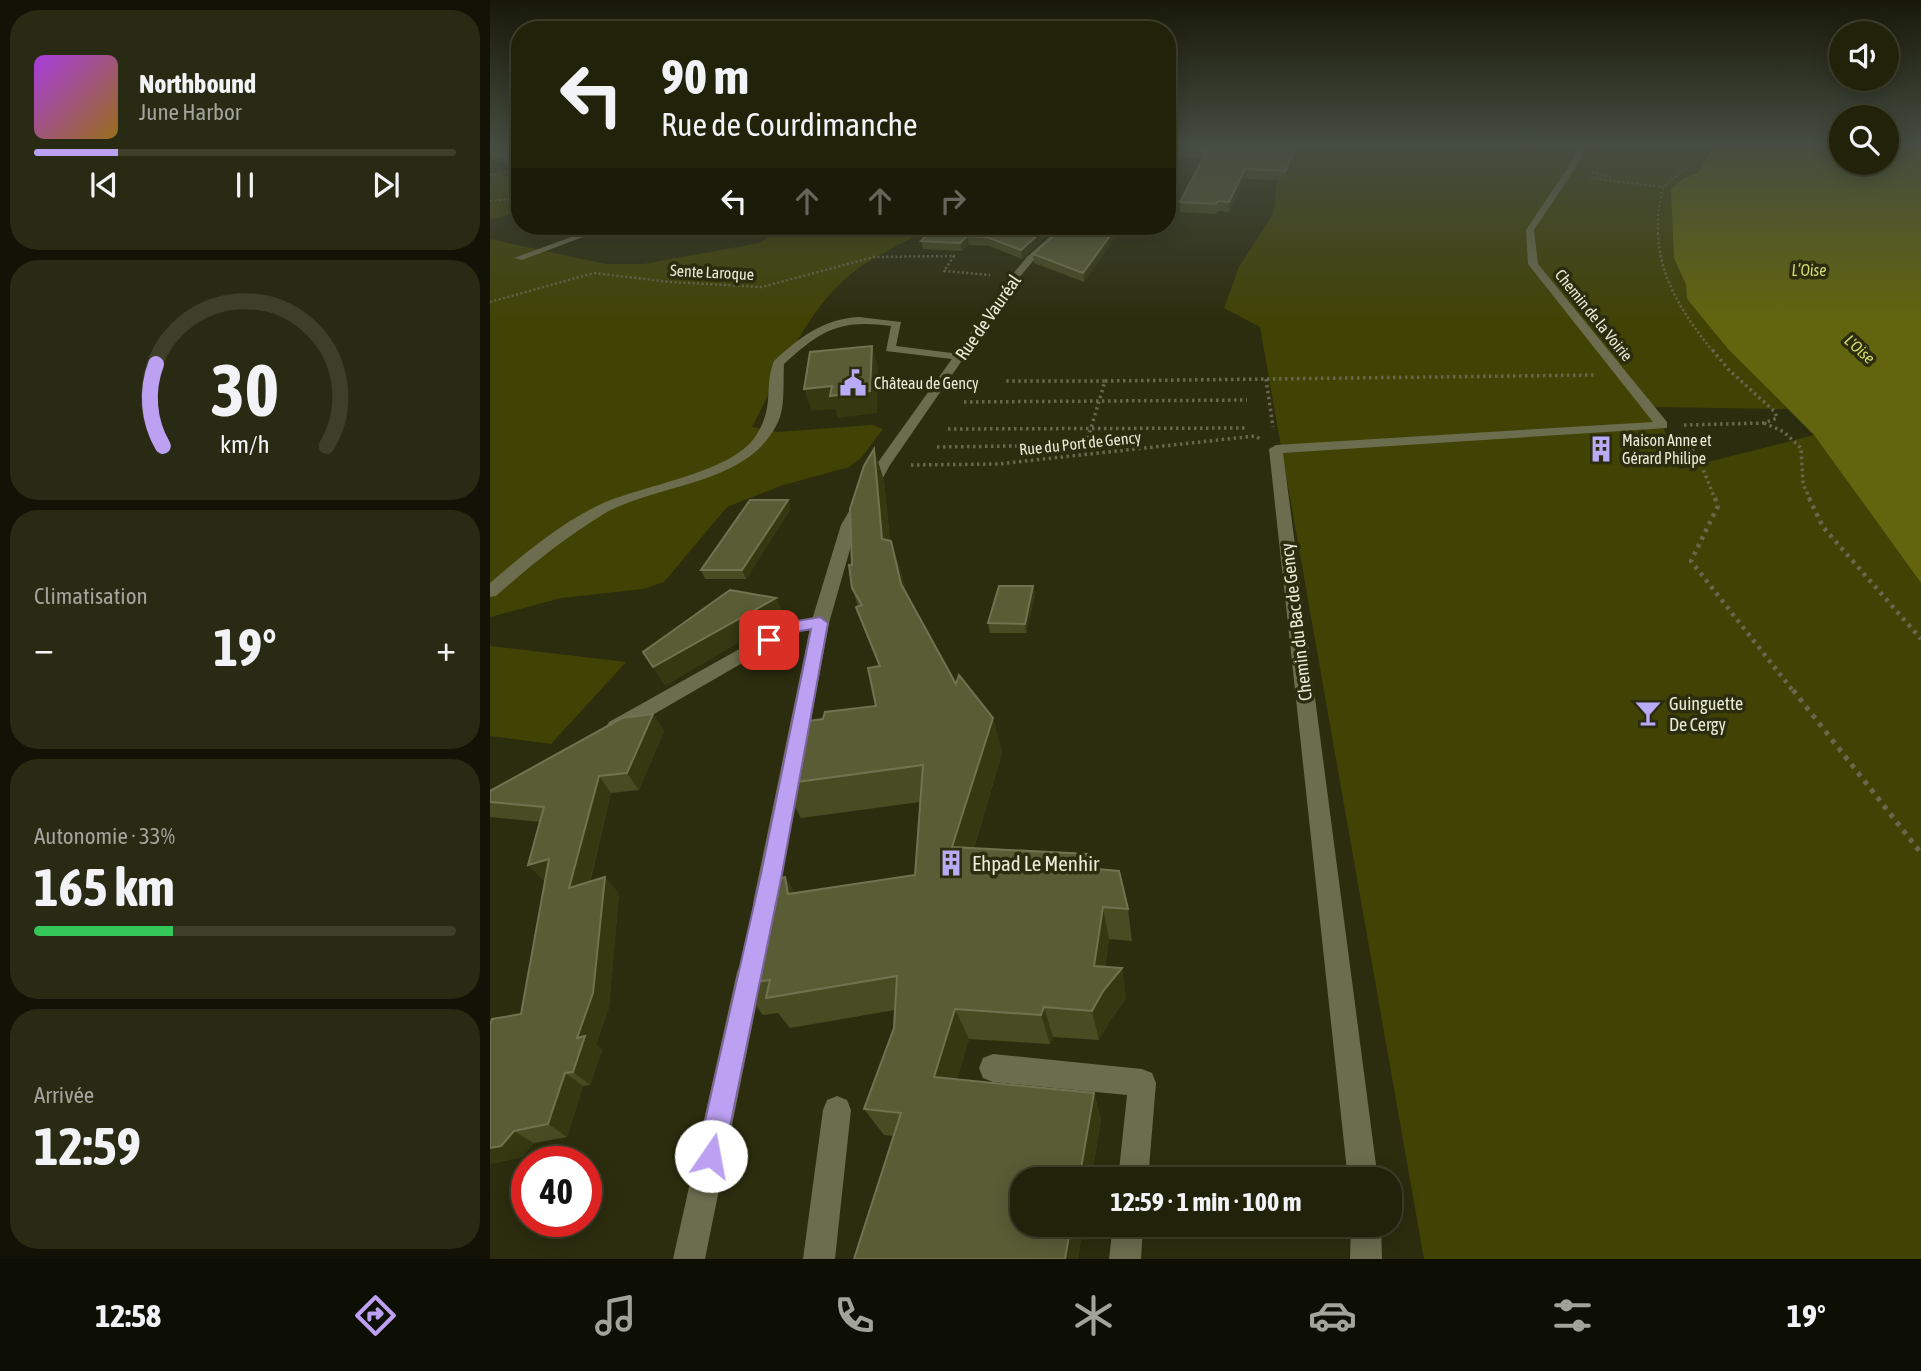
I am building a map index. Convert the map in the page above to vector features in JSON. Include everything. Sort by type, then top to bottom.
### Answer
[{"type":"street","name":"Chemin de la Voirie","points":[[1548,203],[1530,230],[1533,264],[1662,425]]},
{"type":"street","points":[[519,258],[583,235]]},
{"type":"street","name":"Rue de Vauréal","points":[[760,927],[820,623],[849,525],[883,465],[1030,259],[1057,235]]},
{"type":"street","points":[[490,592],[538,551],[604,508],[730,464],[758,443],[774,416],[778,363],[826,324],[848,319],[897,324],[890,349],[960,357]]},
{"type":"street","points":[[1276,449],[1662,425]]},
{"type":"street","name":"Chemin du Bac de Gency","points":[[1276,449],[1361,1167]]},
{"type":"street","points":[[599,737],[792,627],[820,623]]},
{"type":"street","points":[[688,1259],[754,954]]},
{"type":"street","points":[[993,1068],[1142,1083],[1134,1167]]},
{"type":"street","points":[[819,1259],[837,1110]]},
{"type":"street","points":[[1125,1259],[1127,1237]]},
{"type":"street","points":[[1366,1237],[1366,1259]]},
{"type":"path","points":[[1660,203],[1659,257],[1668,284],[1709,346],[1777,418],[1764,423],[1662,425]]},
{"type":"path","name":"Sente Laroque","points":[[490,302],[594,273],[670,282],[762,287],[874,257],[954,256],[944,271],[990,275]]},
{"type":"path","points":[[1003,381],[1622,375]]},
{"type":"path","points":[[1266,379],[1276,449]]},
{"type":"path","points":[[937,447],[1086,445],[1105,381]]},
{"type":"path","points":[[964,402],[1247,400]]},
{"type":"path","points":[[1764,423],[1784,432],[1801,448],[1803,484],[1823,527],[1921,639]]},
{"type":"path","points":[[1662,425],[1681,435],[1699,459],[1718,506],[1691,561],[1921,853]]},
{"type":"path","points":[[948,429],[1247,428]]},
{"type":"path","name":"Rue du Port de Gency","points":[[883,465],[999,464],[1255,436],[1276,449]]},
{"type":"shaded area","points":[[490,203],[510,203],[511,212],[508,215],[490,220]]},
{"type":"shaded area","points":[[1274,203],[1681,203],[1674,258],[1686,285],[1687,299],[1728,349],[1787,409],[1655,407],[1680,469],[1814,435],[1921,583],[1921,1259],[1424,1259],[1260,327],[1224,308],[1239,267],[1273,214]]},
{"type":"shaded area","points":[[773,235],[918,235],[853,272],[829,296],[803,331],[752,427],[778,432],[872,425],[883,429],[860,459],[849,467],[780,486],[727,507],[664,582],[643,589],[561,598],[490,617],[490,239],[605,264],[644,264],[759,243]]},
{"type":"shaded area","points":[[490,646],[626,662],[551,744],[490,736]]},
{"type":"water","name":"L’Oise","points":[[1672,203],[1921,203],[1921,583],[1814,435],[1728,349],[1687,299],[1686,285],[1674,258]]},
{"type":"building","points":[[927,235],[1038,235],[1021,250],[987,237],[967,236],[960,243],[921,241]]},
{"type":"building","points":[[1055,235],[1110,235],[1083,273],[1033,254]]},
{"type":"building","points":[[872,346],[870,391],[830,396],[832,386],[804,389],[810,352]]},
{"type":"building","name":"Ehpad Le Menhir","points":[[874,449],[882,539],[891,541],[901,584],[956,684],[959,675],[993,718],[952,847],[1088,854],[1086,868],[1119,871],[1128,909],[1103,907],[1094,966],[1122,968],[1103,991],[1092,1011],[1044,1007],[1041,1015],[955,1009],[934,1077],[1094,1093],[1081,1167],[1010,1167],[1010,1237],[1069,1237],[1065,1259],[854,1259],[901,1113],[864,1109],[894,1028],[897,976],[766,998],[770,980],[738,984],[760,883],[785,877],[788,894],[915,875],[923,765],[782,784],[795,723],[823,719],[825,712],[876,706],[868,668],[880,666],[856,607],[862,605],[852,588],[849,565],[852,565],[850,509],[864,466]]},
{"type":"building","points":[[750,500],[788,500],[742,570],[701,570]]},
{"type":"building","points":[[999,586],[1033,586],[1025,624],[988,623]]},
{"type":"building","points":[[730,590],[776,598],[653,667],[643,652]]},
{"type":"building","points":[[653,714],[627,773],[599,776],[569,888],[605,877],[593,993],[577,1038],[585,1036],[573,1072],[565,1073],[548,1124],[514,1131],[501,1146],[490,1148],[490,1025],[492,1019],[521,1014],[549,859],[528,865],[544,807],[490,802],[490,791],[622,718]]},
{"type":"place","name":"Château de Gency","points":[[853,383]]},
{"type":"place","name":"Maison Anne et Gérard Philipe","points":[[1601,449]]},
{"type":"place","name":"Guinguette De Cergy","points":[[1648,713]]},
{"type":"place","name":"Ehpad Le Menhir","points":[[951,863]]},
{"type":"route","points":[[711,1156],[771,874],[820,623],[801,624],[769,640]]},
{"type":"water label","name":"L'Oise","points":[[1860,349]]}]
